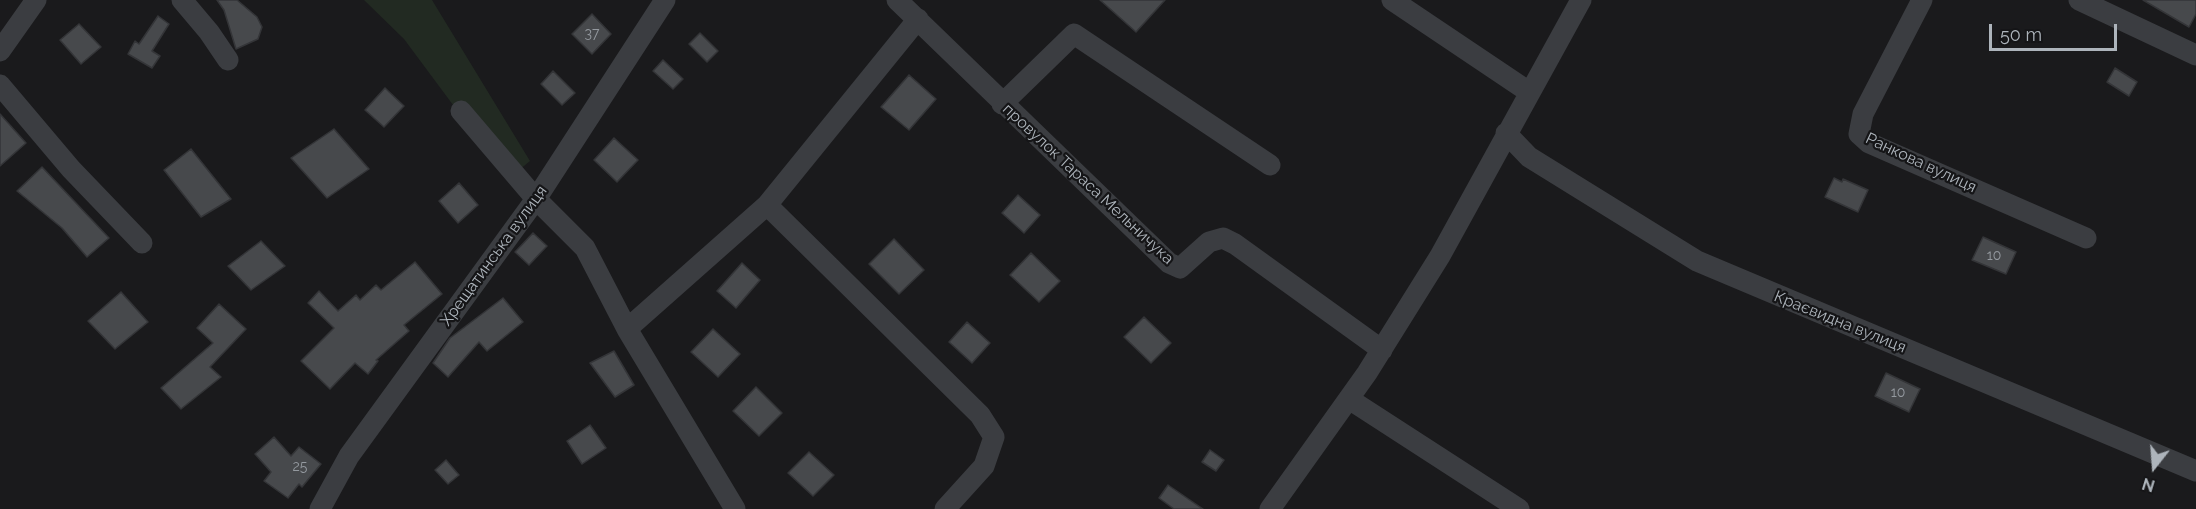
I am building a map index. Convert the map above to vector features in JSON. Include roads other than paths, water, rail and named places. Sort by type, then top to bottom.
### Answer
[{"type":"street","points":[[0,51],[36,0]]},
{"type":"street","points":[[182,0],[209,32],[228,60]]},
{"type":"street","name":"Хрещатинська вулиця","points":[[320,509],[349,456],[536,199],[666,0]]},
{"type":"street","points":[[1392,0],[1530,92]]},
{"type":"street","points":[[1270,509],[1382,350],[1440,256],[1581,0]]},
{"type":"street","name":"Ранкова вулиця","points":[[1922,0],[1863,114],[1859,134],[1869,143],[2086,238]]},
{"type":"street","points":[[2079,0],[2196,55]]},
{"type":"street","name":"провулок Тараса Мельничука","points":[[902,2],[1002,104],[1168,263],[1180,268],[1209,242],[1223,238],[1235,244],[1382,350]]},
{"type":"street","points":[[627,329],[767,204],[918,20]]},
{"type":"street","points":[[1002,104],[1074,34],[1270,165]]},
{"type":"street","points":[[0,85],[71,169],[142,243]]},
{"type":"street","points":[[461,111],[536,199],[585,248],[627,329],[735,509]]},
{"type":"street","name":"Краєвидна вулиця","points":[[1506,133],[1529,157],[1697,261],[2196,471]]},
{"type":"street","points":[[767,204],[980,415],[994,437],[984,466],[945,509]]},
{"type":"street","points":[[1349,399],[1518,509]]}]
